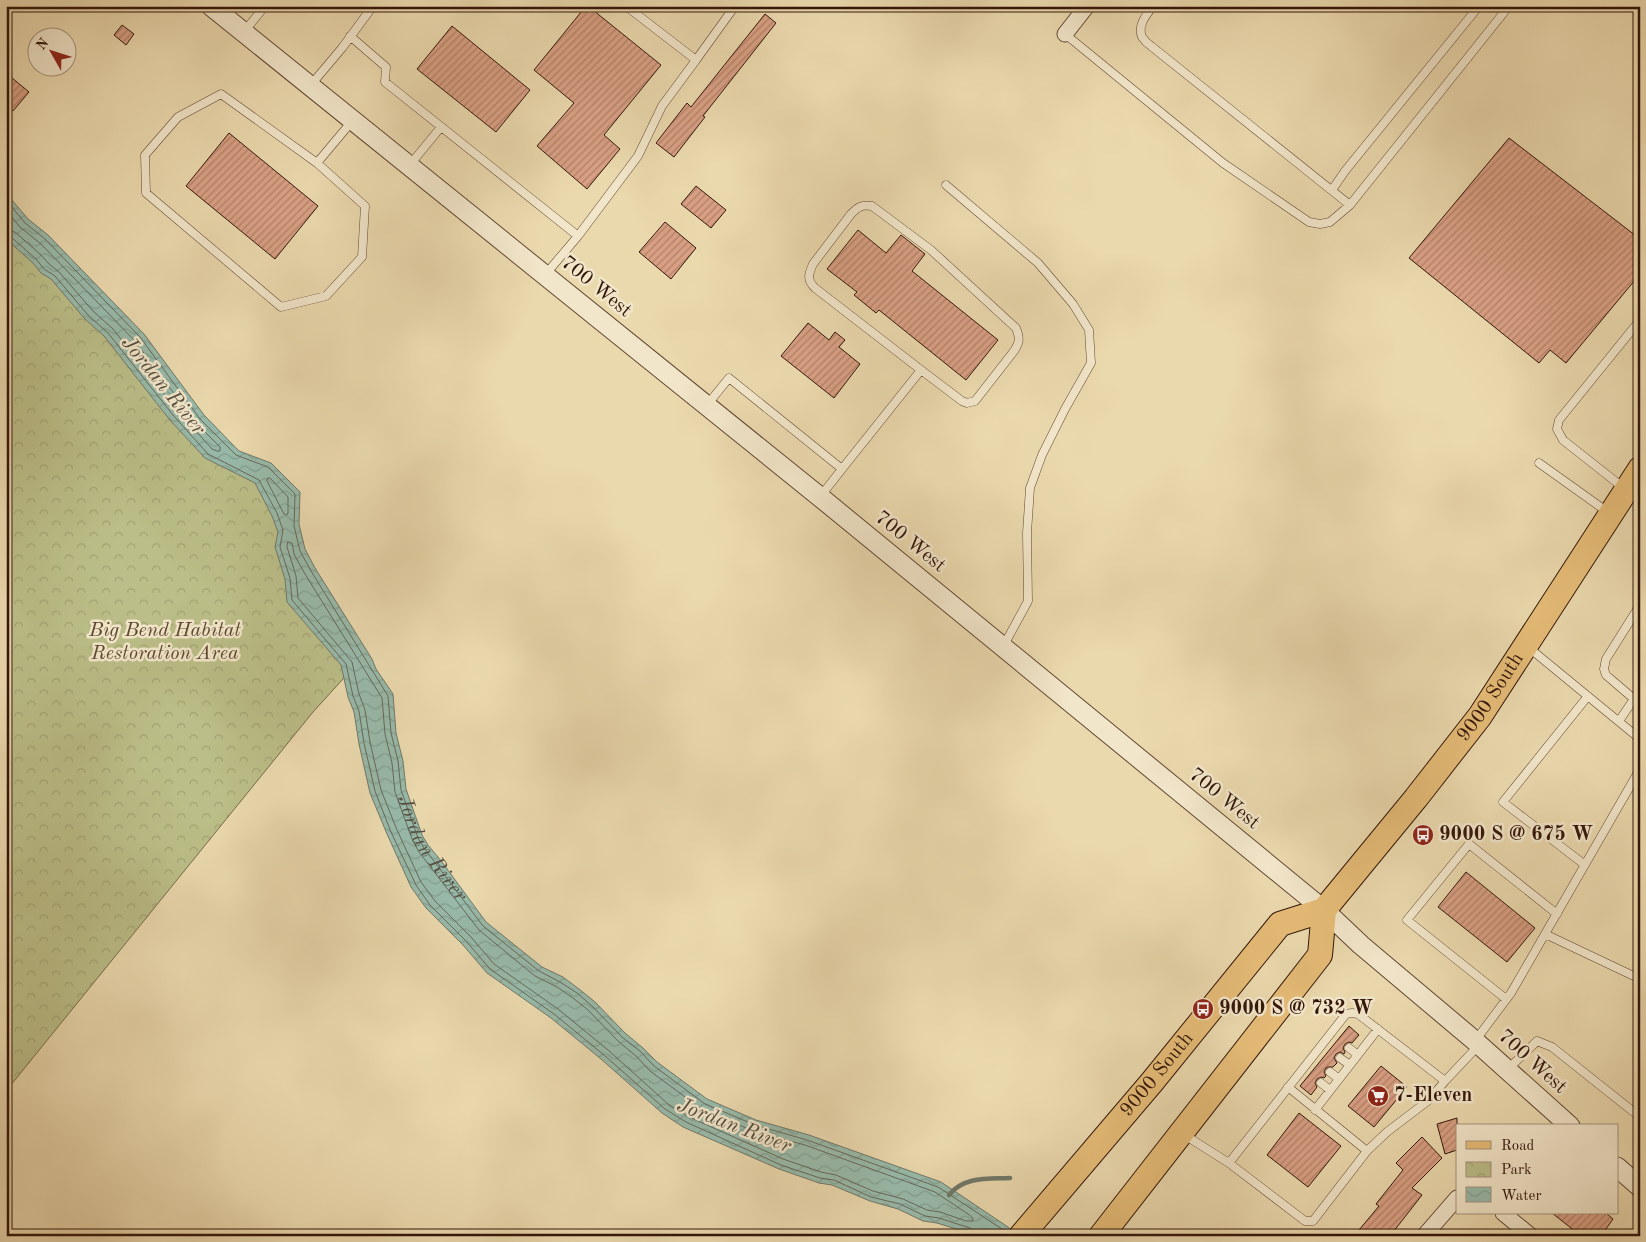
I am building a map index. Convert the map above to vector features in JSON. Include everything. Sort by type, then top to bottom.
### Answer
[{"type":"main road","name":"9000 South","points":[[1025,1230],[1152,1082],[1280,924],[1324,910],[1416,798],[1480,716],[1640,469]]},
{"type":"main road","points":[[1101,1236],[1320,955],[1324,910]]},
{"type":"street","name":"700 West","points":[[211,6],[820,496],[1324,910],[1361,945],[1477,1043],[1568,1124]]},
{"type":"street","points":[[1065,34],[1087,6]]},
{"type":"street","points":[[1618,1168],[1640,1187]]},
{"type":"street","points":[[1424,1236],[1456,1199]]},
{"type":"street","points":[[1504,1214],[1531,1236]]},
{"type":"lane","points":[[244,33],[265,6]]},
{"type":"lane","points":[[310,86],[373,6]]},
{"type":"lane","points":[[626,6],[696,60]]},
{"type":"lane","points":[[545,275],[578,236],[638,156],[662,106],[735,6]]},
{"type":"lane","points":[[1153,6],[1144,18],[1141,28],[1142,37],[1350,205]]},
{"type":"lane","points":[[1332,190],[1345,171],[1479,6]]},
{"type":"lane","points":[[1065,34],[1223,163],[1309,222],[1320,224],[1330,222],[1350,205],[1505,11],[1507,6]]},
{"type":"lane","points":[[350,36],[386,67],[385,82],[578,236]]},
{"type":"lane","points":[[221,94],[317,163],[365,206],[362,257],[326,296],[281,307],[146,193],[145,155],[178,117],[221,94]]},
{"type":"lane","points":[[317,163],[353,120]]},
{"type":"lane","points":[[409,166],[441,127]]},
{"type":"lane","points":[[946,185],[1038,263],[1074,304],[1089,330],[1091,363],[1065,409],[1042,456],[1030,488],[1027,533],[1028,601],[1003,647]]},
{"type":"lane","points":[[864,205],[872,206],[931,250],[1016,328],[1020,337],[1014,351],[975,401],[967,403],[962,401],[921,370],[809,282],[809,274],[813,264],[851,214],[864,205]]},
{"type":"lane","points":[[1627,490],[1563,440],[1557,429],[1560,420],[1640,320]]},
{"type":"lane","points":[[820,496],[921,370]]},
{"type":"lane","points":[[707,405],[729,378],[842,469]]},
{"type":"lane","points":[[1539,463],[1611,514]]},
{"type":"lane","points":[[1634,699],[1606,675],[1604,669],[1606,659],[1640,605]]},
{"type":"lane","points":[[1526,646],[1640,739]]},
{"type":"lane","points":[[1619,721],[1640,690]]},
{"type":"lane","points":[[1584,865],[1503,802],[1588,696]]},
{"type":"lane","points":[[1181,1132],[1229,1163],[1305,1221],[1313,1221],[1367,1151],[1387,1132],[1429,1100],[1477,1043],[1545,934],[1640,769]]},
{"type":"lane","points":[[1506,999],[1408,920],[1469,844],[1556,914]]},
{"type":"lane","points":[[1545,934],[1640,979]]},
{"type":"lane","points":[[1229,1163],[1346,1014],[1358,1014],[1445,1081]]},
{"type":"lane","points":[[1315,1110],[1378,1029]]},
{"type":"lane","points":[[1331,1033],[1338,1039]]},
{"type":"lane","points":[[1507,1070],[1537,1040],[1552,1047],[1640,1117]]},
{"type":"lane","points":[[1322,1044],[1329,1050]]},
{"type":"lane","points":[[1349,1048],[1358,1055]]},
{"type":"lane","points":[[1312,1057],[1319,1063]]},
{"type":"lane","points":[[1340,1058],[1350,1065]]},
{"type":"lane","points":[[1302,1069],[1310,1074]]},
{"type":"lane","points":[[1330,1072],[1339,1078]]},
{"type":"lane","points":[[1321,1083],[1330,1090]]},
{"type":"lane","points":[[1288,1088],[1367,1151]]},
{"type":"green space","name":"Big Bend Habitat Restoration Area","points":[[6,229],[276,495],[352,669],[313,712],[6,1091]]},
{"type":"water","name":"Jordan River","points":[[6,193],[28,219],[48,235],[144,334],[204,415],[239,451],[271,463],[300,492],[299,524],[305,549],[372,659],[376,669],[393,694],[396,733],[403,761],[406,789],[422,835],[486,922],[542,967],[563,977],[579,989],[657,1062],[707,1099],[756,1120],[809,1135],[941,1182],[1019,1236],[972,1236],[969,1233],[937,1223],[923,1221],[898,1209],[870,1201],[832,1185],[819,1183],[779,1169],[683,1127],[662,1113],[551,1018],[487,973],[463,945],[426,908],[411,887],[370,793],[354,712],[348,697],[341,665],[287,602],[285,579],[275,547],[278,532],[255,483],[205,458],[169,419],[104,336],[85,319],[51,279],[41,273],[33,263],[6,239]]},
{"type":"building","points":[[586,6],[661,65],[604,135],[620,149],[587,189],[537,146],[574,103],[534,70]]},
{"type":"building","points":[[765,14],[776,23],[703,116],[705,117],[674,157],[656,143],[687,103],[691,107]]},
{"type":"building","points":[[122,25],[134,34],[126,45],[114,35]]},
{"type":"building","points":[[452,26],[530,90],[496,132],[417,69]]},
{"type":"building","points":[[6,73],[29,92],[13,111],[6,106]]},
{"type":"building","points":[[229,133],[318,206],[275,259],[186,186]]},
{"type":"building","points":[[1509,138],[1640,239],[1640,274],[1566,363],[1550,350],[1539,363],[1409,258]]},
{"type":"building","points":[[696,186],[726,210],[711,228],[681,204]]},
{"type":"building","points":[[665,222],[696,248],[671,279],[639,252]]},
{"type":"building","points":[[858,230],[886,253],[901,235],[925,254],[912,271],[998,340],[966,380],[879,310],[876,313],[854,295],[857,292],[827,269]]},
{"type":"building","points":[[808,323],[829,340],[835,332],[845,340],[839,347],[860,364],[834,398],[781,356]]},
{"type":"building","points":[[1466,872],[1535,928],[1507,962],[1438,907]]},
{"type":"building","name":"7-Eleven","points":[[1349,1026],[1359,1035],[1352,1043],[1345,1044],[1343,1048],[1344,1054],[1340,1052],[1336,1054],[1334,1058],[1337,1063],[1333,1067],[1326,1068],[1324,1072],[1326,1076],[1324,1078],[1317,1079],[1315,1083],[1317,1087],[1311,1095],[1300,1086]]},
{"type":"building","name":"7-Eleven","points":[[1381,1066],[1407,1087],[1374,1127],[1348,1106]]},
{"type":"building","points":[[1299,1113],[1341,1146],[1308,1187],[1267,1155]]},
{"type":"building","points":[[1457,1118],[1456,1150],[1445,1154],[1437,1124]]},
{"type":"building","points":[[1422,1137],[1442,1158],[1412,1188],[1422,1195],[1390,1236],[1354,1236],[1379,1206],[1376,1204],[1403,1170],[1396,1163]]},
{"type":"building","points":[[1553,1214],[1607,1214],[1613,1219],[1601,1236],[1581,1236]]},
{"type":"waterway","points":[[949,1195],[962,1184],[969,1182],[1010,1178]]},
{"type":"place","name":"9000 S @ 675 W","points":[[1423,835]]},
{"type":"place","name":"9000 S @ 732 W","points":[[1203,1009]]},
{"type":"place","name":"7-Eleven","points":[[1378,1096]]}]
